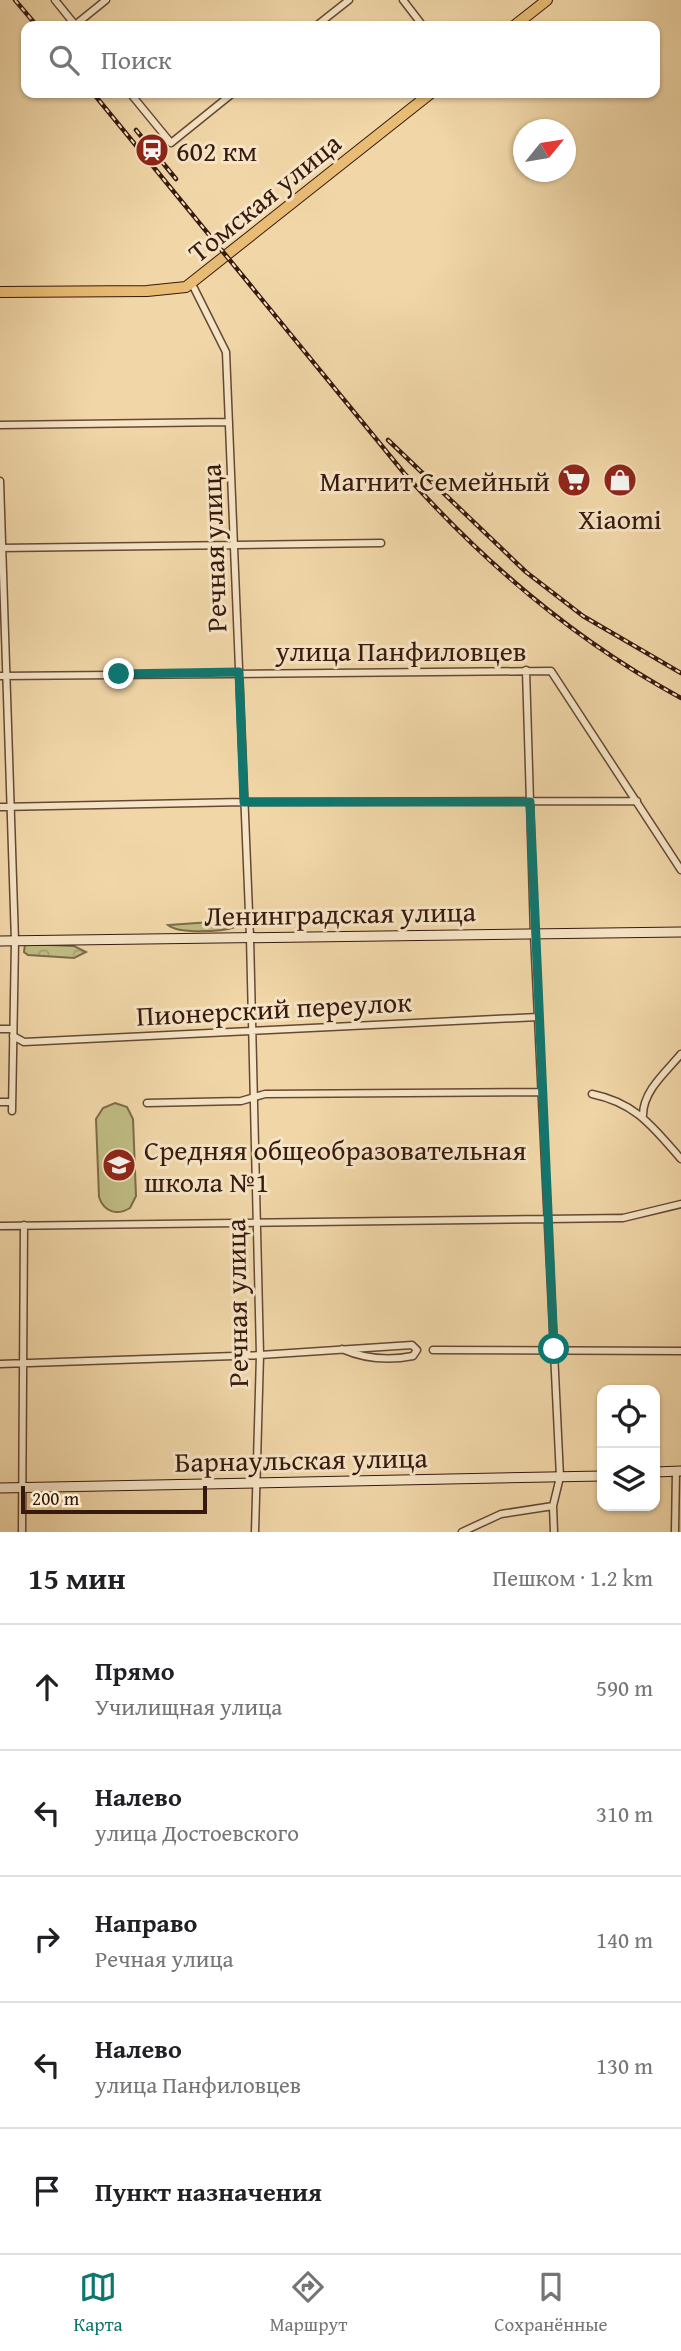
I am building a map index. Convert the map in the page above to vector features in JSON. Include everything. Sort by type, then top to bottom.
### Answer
[{"type":"main road","points":[[520,21],[547,0]]},
{"type":"main road","name":"Томская улица","points":[[191,284],[425,98]]},
{"type":"main road","points":[[0,292],[147,291],[181,288],[191,284]]},
{"type":"street","points":[[55,0],[72,21]]},
{"type":"street","points":[[82,21],[106,0]]},
{"type":"street","points":[[322,21],[349,0]]},
{"type":"street","points":[[403,0],[419,21]]},
{"type":"street","points":[[135,98],[171,143],[227,98]]},
{"type":"street","name":"Речная улица","points":[[191,284],[226,352],[250,937],[257,1221],[260,1355],[255,1532]]},
{"type":"street","points":[[0,425],[229,422]]},
{"type":"street","points":[[0,481],[3,676],[15,941],[12,1107],[0,1102]]},
{"type":"street","points":[[1,548],[381,544]]},
{"type":"street","points":[[526,670],[534,934],[560,1477],[553,1506],[554,1532]]},
{"type":"street","name":"улица Панфиловцев","points":[[3,676],[551,671],[636,801]]},
{"type":"street","points":[[0,807],[244,802],[636,801],[681,870]]},
{"type":"street","name":"Ленинградская улица","points":[[0,941],[681,932]]},
{"type":"street","name":"Пионерский переулок","points":[[0,1029],[13,1032],[24,1042],[538,1017]]},
{"type":"street","points":[[643,1115],[643,1103],[649,1092],[681,1054]]},
{"type":"street","points":[[147,1104],[254,1099],[265,1094],[542,1092]]},
{"type":"street","points":[[592,1094],[611,1098],[643,1115],[681,1159]]},
{"type":"street","points":[[0,1226],[623,1218],[681,1205]]},
{"type":"street","points":[[22,1532],[24,1225]]},
{"type":"street","points":[[0,1356],[3,1364],[260,1355],[342,1349],[412,1345],[417,1350],[413,1356],[364,1358],[342,1349]]},
{"type":"street","points":[[433,1350],[681,1351]]},
{"type":"street","points":[[660,1472],[679,1471],[675,1532]]},
{"type":"street","name":"Барнаульская улица","points":[[0,1488],[597,1476]]},
{"type":"street","points":[[462,1532],[501,1514],[553,1506]]},
{"type":"green space","points":[[229,923],[235,927],[200,931],[181,930],[168,925]]},
{"type":"green space","points":[[25,944],[74,946],[86,952],[74,958],[28,955],[24,952]]},
{"type":"green space","points":[[115,1103],[127,1107],[133,1119],[136,1196],[130,1208],[120,1212],[108,1209],[99,1197],[96,1119],[103,1108]]},
{"type":"railway","points":[[15,0],[33,21]]},
{"type":"railway","points":[[97,98],[404,473],[466,538],[499,569],[568,625],[604,651],[681,698]]},
{"type":"railway","points":[[136,130],[176,179]]},
{"type":"railway","points":[[388,440],[526,572],[583,616],[681,673]]},
{"type":"place","name":"602 км","points":[[152,150]]},
{"type":"place","name":"Магнит Семейный","points":[[574,480]]},
{"type":"place","name":"Xiaomi","points":[[620,480]]},
{"type":"place","name":"Средняя общеобразовательная школа №1","points":[[119,1165]]},
{"type":"route","points":[[119,674],[239,672],[244,802],[530,802],[554,1349]]}]
